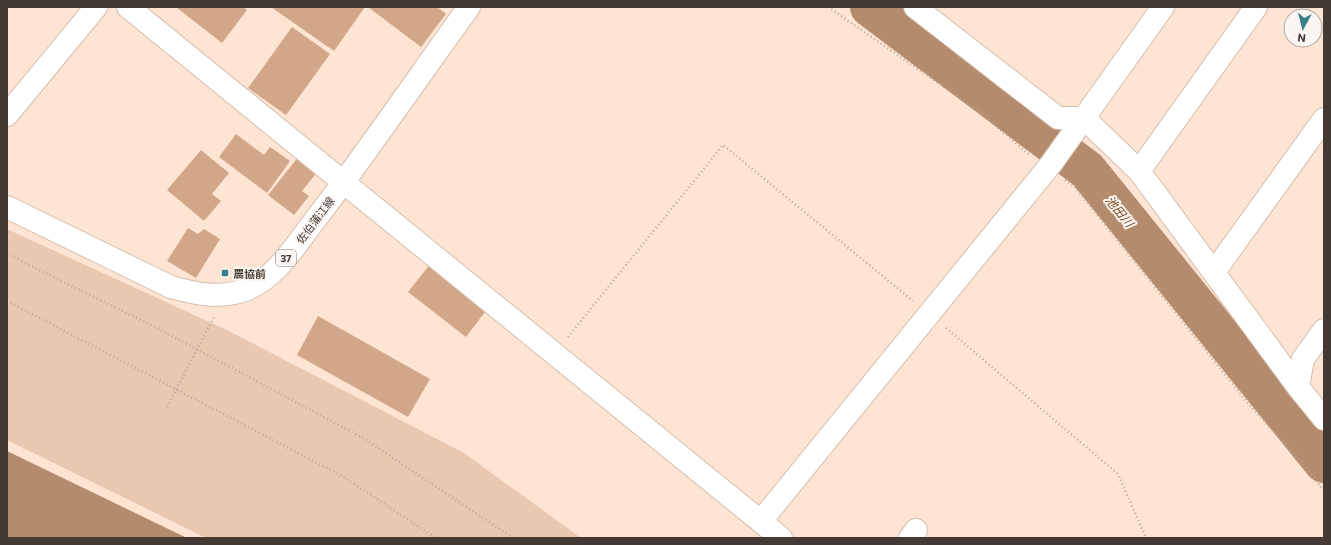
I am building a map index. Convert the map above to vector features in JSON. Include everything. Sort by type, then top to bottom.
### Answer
[{"type":"street","points":[[7,115],[96,7]]},
{"type":"street","points":[[128,7],[781,538]]},
{"type":"street","name":"佐伯蒲江線","points":[[7,207],[171,287],[199,294],[215,296],[245,290],[265,279],[289,254],[344,183],[469,7]]},
{"type":"street","points":[[761,522],[1049,167],[1163,7]]},
{"type":"street","points":[[1139,171],[1256,7]]},
{"type":"street","points":[[927,11],[1058,118],[1084,118],[1139,171],[1298,387],[1324,418]]},
{"type":"street","points":[[1214,272],[1324,119]]},
{"type":"street","points":[[1298,387],[1303,359],[1324,330]]},
{"type":"path","points":[[828,7],[976,109],[1074,186],[1247,402],[1304,465],[1324,491]]},
{"type":"path","points":[[554,354],[723,145],[929,314],[1118,474],[1146,538]]},
{"type":"path","points":[[7,254],[154,327],[363,438],[513,538]]},
{"type":"path","points":[[7,301],[342,476],[436,538]]},
{"type":"path","points":[[167,407],[217,311]]},
{"type":"shaded area","points":[[7,229],[227,330],[464,453],[581,538],[206,538],[7,440]]},
{"type":"shaded area","points":[[7,451],[187,538],[7,538]]},
{"type":"building","points":[[176,7],[243,7],[247,10],[222,43]]},
{"type":"building","points":[[271,7],[365,7],[334,51]]},
{"type":"building","points":[[368,7],[437,7],[446,14],[421,47]]},
{"type":"building","points":[[292,27],[330,54],[286,115],[248,88]]},
{"type":"building","points":[[236,134],[264,155],[270,147],[290,161],[267,193],[219,157]]},
{"type":"building","points":[[201,150],[229,173],[212,194],[221,201],[204,221],[167,190]]},
{"type":"building","points":[[299,156],[318,171],[302,191],[309,196],[294,215],[268,195]]},
{"type":"building","points":[[188,228],[198,234],[204,229],[220,239],[196,278],[167,261]]},
{"type":"building","points":[[431,263],[488,308],[466,337],[408,292]]},
{"type":"building","points":[[318,316],[430,379],[408,417],[297,355]]},
{"type":"waterway","name":"池田川","points":[[870,7],[1087,170],[1324,463]]},
{"type":"place","name":"農協前","points":[[225,273]]}]
